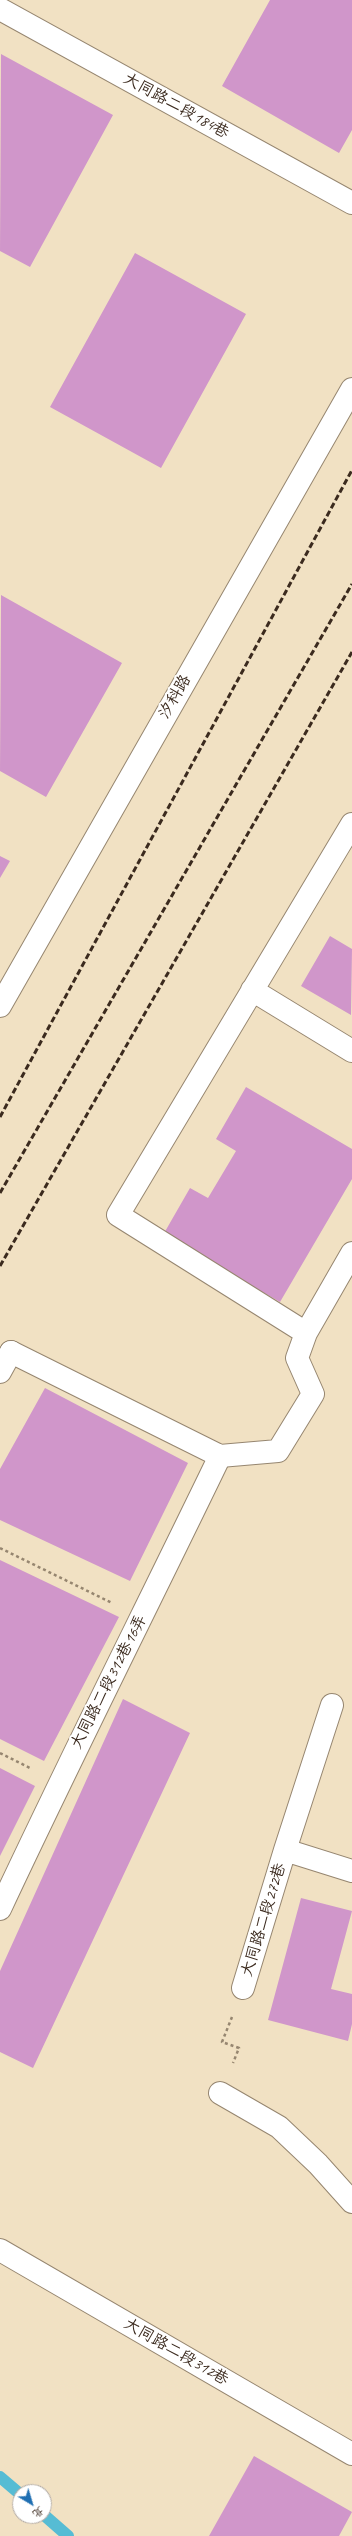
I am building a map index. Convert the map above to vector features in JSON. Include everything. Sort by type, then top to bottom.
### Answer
[{"type":"street","name":"大同路二段184巷","points":[[0,9],[352,203]]},
{"type":"street","name":"汐科路","points":[[0,1006],[352,389]]},
{"type":"street","points":[[306,1333],[118,1215],[352,824]]},
{"type":"street","points":[[252,990],[352,1051]]},
{"type":"street","points":[[0,1372],[11,1352],[220,1456],[278,1450],[312,1394],[297,1358],[306,1333],[352,1253]]},
{"type":"street","name":"大同路二段312巷16弄","points":[[0,1909],[59,1782],[142,1618],[220,1456]]},
{"type":"street","points":[[285,1850],[332,1705]]},
{"type":"street","name":"大同路二段272巷","points":[[243,1988],[285,1850],[352,1871]]},
{"type":"street","points":[[220,2093],[279,2127],[318,2164],[352,2202]]},
{"type":"street","name":"大同路二段312巷","points":[[0,2250],[352,2454]]},
{"type":"path","points":[[0,1548],[142,1618]]},
{"type":"path","points":[[220,2093],[239,2048],[222,2042],[243,1988]]},
{"type":"building","points":[[270,0],[352,0],[352,130],[339,153],[222,86]]},
{"type":"building","points":[[1,54],[113,115],[30,267],[0,251]]},
{"type":"building","points":[[135,253],[246,314],[161,468],[50,407]]},
{"type":"building","points":[[1,595],[122,663],[46,797],[0,771]]},
{"type":"building","points":[[0,856],[10,861],[0,878]]},
{"type":"building","points":[[330,936],[352,949],[351,1015],[301,986]]},
{"type":"building","points":[[246,1087],[352,1149],[352,1179],[280,1302],[163,1235],[190,1188],[208,1198],[236,1151],[216,1139]]},
{"type":"building","points":[[45,1388],[188,1463],[130,1581],[0,1520],[0,1469]]},
{"type":"building","points":[[0,1560],[119,1617],[44,1761],[0,1739]]},
{"type":"building","points":[[123,1699],[190,1733],[33,2068],[0,2052],[0,1971]]},
{"type":"building","points":[[0,1768],[35,1786],[0,1856]]},
{"type":"building","points":[[301,1898],[352,1911],[331,1989],[352,1994],[352,2024],[348,2041],[268,2020]]},
{"type":"building","points":[[254,2456],[352,2512],[339,2536],[209,2536]]},
{"type":"waterway","points":[[0,2477],[12,2487]]},
{"type":"waterway","points":[[52,2522],[68,2536]]},
{"type":"railway","points":[[0,1117],[352,470]]},
{"type":"railway","points":[[0,1193],[352,584]]},
{"type":"railway","points":[[0,1266],[352,652]]}]
